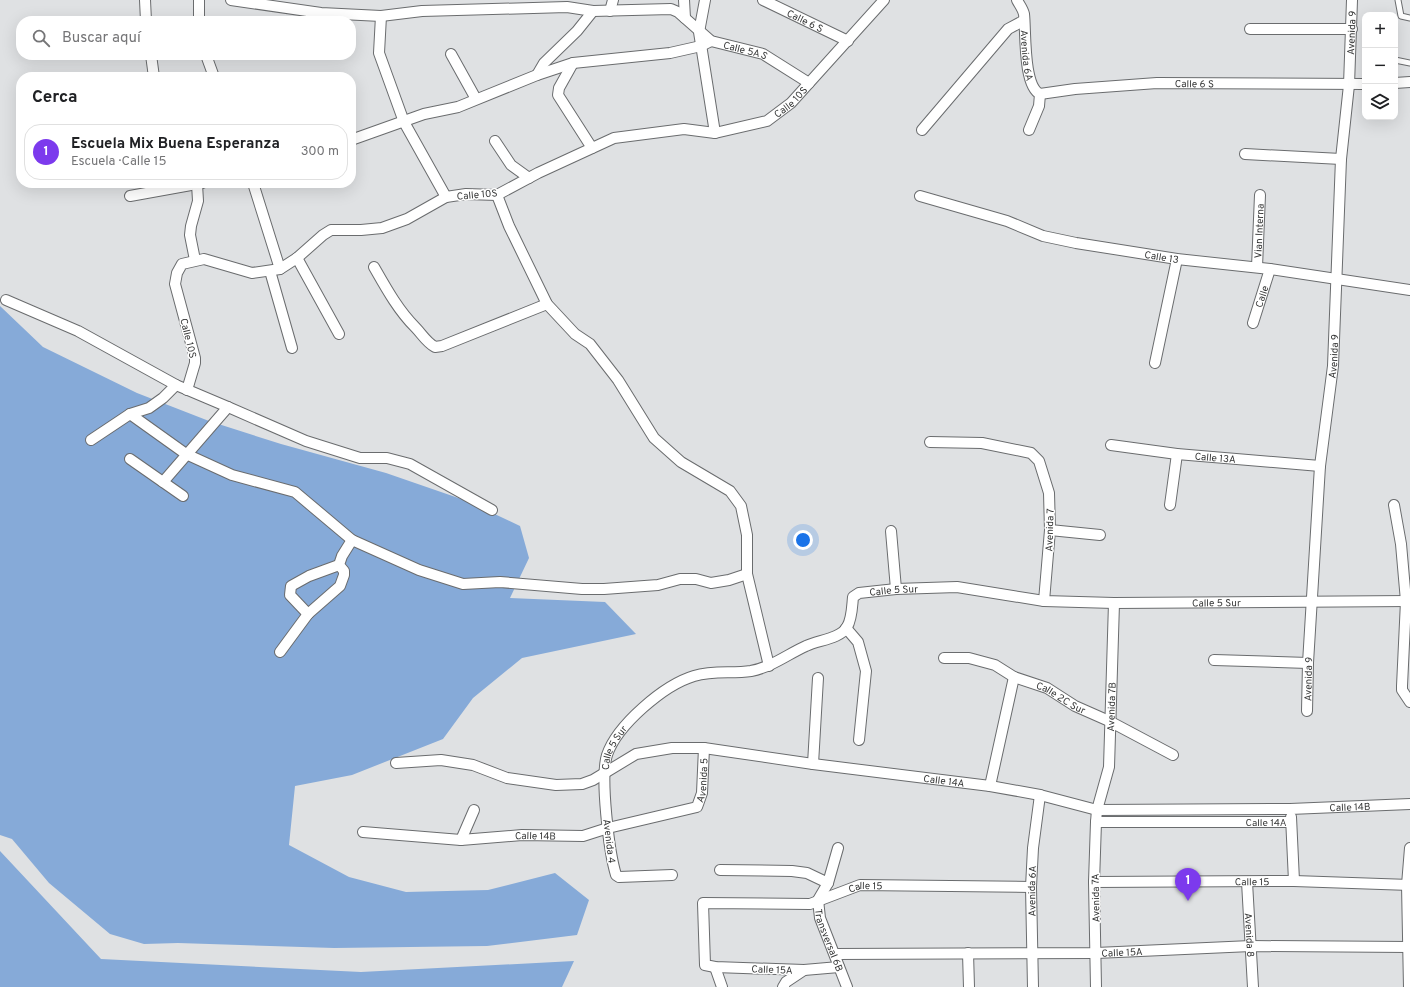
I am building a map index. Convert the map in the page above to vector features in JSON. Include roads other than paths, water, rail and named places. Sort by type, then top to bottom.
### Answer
[{"type":"street","points":[[145,0],[146,16]]},
{"type":"street","points":[[199,0],[199,16]]},
{"type":"street","name":"Calle 5A S","points":[[231,0],[321,13],[381,16],[472,5],[566,4],[593,11],[671,9],[678,12],[711,41],[763,54],[808,83]]},
{"type":"street","points":[[610,11],[613,0]]},
{"type":"street","points":[[684,0],[685,18]]},
{"type":"street","points":[[704,0],[699,32],[715,133]]},
{"type":"street","name":"Calle 6 S","points":[[763,0],[848,41]]},
{"type":"street","name":"Calle 10S","points":[[187,390],[195,363],[195,358],[175,284],[177,272],[182,264],[204,259],[252,273],[275,270],[297,258],[323,235],[331,230],[382,228],[407,219],[446,197],[466,194],[497,195],[529,178],[614,138],[649,132],[684,129],[715,133],[767,121],[791,103],[884,0]]},
{"type":"street","name":"Avenida 6A","points":[[1017,0],[1023,17],[1032,86],[1035,92],[1040,94]]},
{"type":"street","points":[[922,130],[1008,29],[1023,17],[1026,0]]},
{"type":"street","name":"Avenida 9","points":[[1306,711],[1320,466],[1333,366],[1335,280],[1341,159],[1349,85],[1352,0]]},
{"type":"street","points":[[537,75],[548,58],[578,30],[593,11]]},
{"type":"street","points":[[381,16],[379,53],[404,122],[446,197]]},
{"type":"street","points":[[1250,29],[1352,29]]},
{"type":"street","points":[[356,138],[424,114],[458,106],[537,75],[573,63],[670,53],[701,46],[711,41]]},
{"type":"street","points":[[451,54],[476,99]]},
{"type":"street","points":[[152,60],[153,72]]},
{"type":"street","points":[[208,60],[212,72]]},
{"type":"street","points":[[573,63],[559,88],[558,95],[592,148]]},
{"type":"street","points":[[1398,83],[1410,82]]},
{"type":"street","name":"Calle 6 S","points":[[1040,94],[1075,89],[1157,83],[1362,84]]},
{"type":"street","points":[[1029,130],[1039,106],[1040,94]]},
{"type":"street","points":[[495,141],[511,165],[529,178]]},
{"type":"street","points":[[1245,154],[1341,159]]},
{"type":"street","points":[[130,196],[172,188]]},
{"type":"street","points":[[195,260],[191,231],[198,201],[199,188]]},
{"type":"street","points":[[255,188],[292,348]]},
{"type":"street","points":[[497,195],[509,226],[547,304],[575,334],[590,344],[618,380],[654,438],[681,462],[730,491],[741,506],[747,536],[747,574],[768,666]]},
{"type":"street","name":"Vian Interna","points":[[1257,267],[1260,195]]},
{"type":"street","name":"Calle 13","points":[[920,196],[1007,221],[1043,236],[1177,259],[1257,267],[1335,280],[1410,290]]},
{"type":"street","points":[[297,258],[339,334]]},
{"type":"street","points":[[1154,363],[1177,259]]},
{"type":"street","points":[[374,267],[406,320],[415,327],[428,343],[435,347],[442,346],[547,304]]},
{"type":"street","name":"Calle","points":[[1253,323],[1270,269]]},
{"type":"street","points":[[6,300],[78,331],[176,385],[228,408],[306,441],[360,458],[387,458],[410,464],[492,510]]},
{"type":"street","points":[[91,440],[130,414],[149,408],[163,398],[176,385]]},
{"type":"street","points":[[163,482],[228,408]]},
{"type":"street","points":[[130,414],[186,454],[232,475],[295,492],[352,540],[419,570],[463,584],[500,582],[582,589],[658,585],[680,579],[696,579],[711,583],[729,580],[747,574]]},
{"type":"street","name":"Avenida 7","points":[[930,442],[982,443],[1031,453],[1039,461],[1049,493],[1050,530],[1044,601]]},
{"type":"street","name":"Calle 13A","points":[[1111,445],[1177,454],[1320,466]]},
{"type":"street","points":[[1170,505],[1177,454]]},
{"type":"street","points":[[130,460],[183,496]]},
{"type":"street","points":[[1394,505],[1401,544],[1408,601],[1402,690],[1410,702]]},
{"type":"street","points":[[1050,530],[1100,534]]},
{"type":"street","points":[[891,531],[896,589]]},
{"type":"street","points":[[339,565],[342,556],[352,540]]},
{"type":"street","points":[[308,614],[290,595],[291,586],[309,576],[339,565]]},
{"type":"street","points":[[280,652],[308,614],[340,586],[344,571],[339,565]]},
{"type":"street","name":"Calle 5 Sur","points":[[396,763],[441,760],[473,765],[507,778],[556,785],[582,784],[604,774],[606,756],[613,740],[636,715],[665,690],[693,676],[713,671],[734,672],[768,666],[806,646],[839,634],[846,628],[850,620],[853,598],[855,595],[896,589],[956,587],[1044,601],[1114,603],[1408,601]]},
{"type":"street","name":"Avenida 7B","points":[[1097,810],[1109,767],[1109,721],[1114,603]]},
{"type":"street","points":[[846,628],[858,642],[866,671],[859,740]]},
{"type":"street","name":"Calle 2C Sur","points":[[944,658],[969,658],[995,665],[1014,677],[1047,688],[1075,706],[1109,721],[1173,755]]},
{"type":"street","points":[[1214,660],[1308,663]]},
{"type":"street","points":[[990,786],[1014,677]]},
{"type":"street","points":[[813,764],[818,678]]},
{"type":"street","name":"Calle 14A","points":[[604,774],[636,754],[672,748],[704,748],[813,764],[990,786],[1040,795],[1097,810],[1290,809]]},
{"type":"street","name":"Avenida 5","points":[[693,808],[700,803],[704,748]]},
{"type":"street","name":"Avenida 4","points":[[604,774],[608,828],[616,875],[619,877],[672,875]]},
{"type":"street","name":"Avenida 6A","points":[[1033,987],[1031,887],[1033,848],[1040,795]]},
{"type":"street","name":"Calle 14B","points":[[1290,809],[1410,804]]},
{"type":"street","name":"Calle 14B","points":[[363,832],[461,840],[522,835],[583,836],[608,828],[693,808]]},
{"type":"street","points":[[1290,809],[1294,881]]},
{"type":"street","points":[[461,840],[474,810]]},
{"type":"street","name":"Avenida 7A","points":[[1096,987],[1094,882],[1097,810]]},
{"type":"street","name":"Calle 14A","points":[[1096,822],[1291,822]]},
{"type":"street","name":"Transversal 6B","points":[[838,848],[828,883],[818,900],[820,918],[847,987]]},
{"type":"street","points":[[1409,987],[1408,885],[1410,848]]},
{"type":"street","points":[[720,870],[792,871],[807,873],[828,883]]},
{"type":"street","name":"Calle 15","points":[[1094,882],[1294,881],[1408,885]]},
{"type":"street","name":"Avenida 8","points":[[1247,882],[1253,987]]},
{"type":"street","name":"Calle 15","points":[[710,966],[703,904],[801,904],[818,900],[860,885],[1031,887]]},
{"type":"street","name":"Calle 15A","points":[[835,954],[1032,952],[1096,953],[1251,946],[1409,947]]},
{"type":"street","points":[[968,953],[969,987]]},
{"type":"street","points":[[710,966],[722,987]]},
{"type":"street","name":"Calle 15A","points":[[710,966],[804,970],[839,967]]},
{"type":"street","points":[[784,987],[786,982],[804,970]]},
{"type":"lane","points":[[1398,0],[1401,16],[1410,18]]},
{"type":"lane","points":[[1398,61],[1410,63]]},
{"type":"place","name":"Escuela Mix Buena Esperanza","points":[[1188,901]]}]
